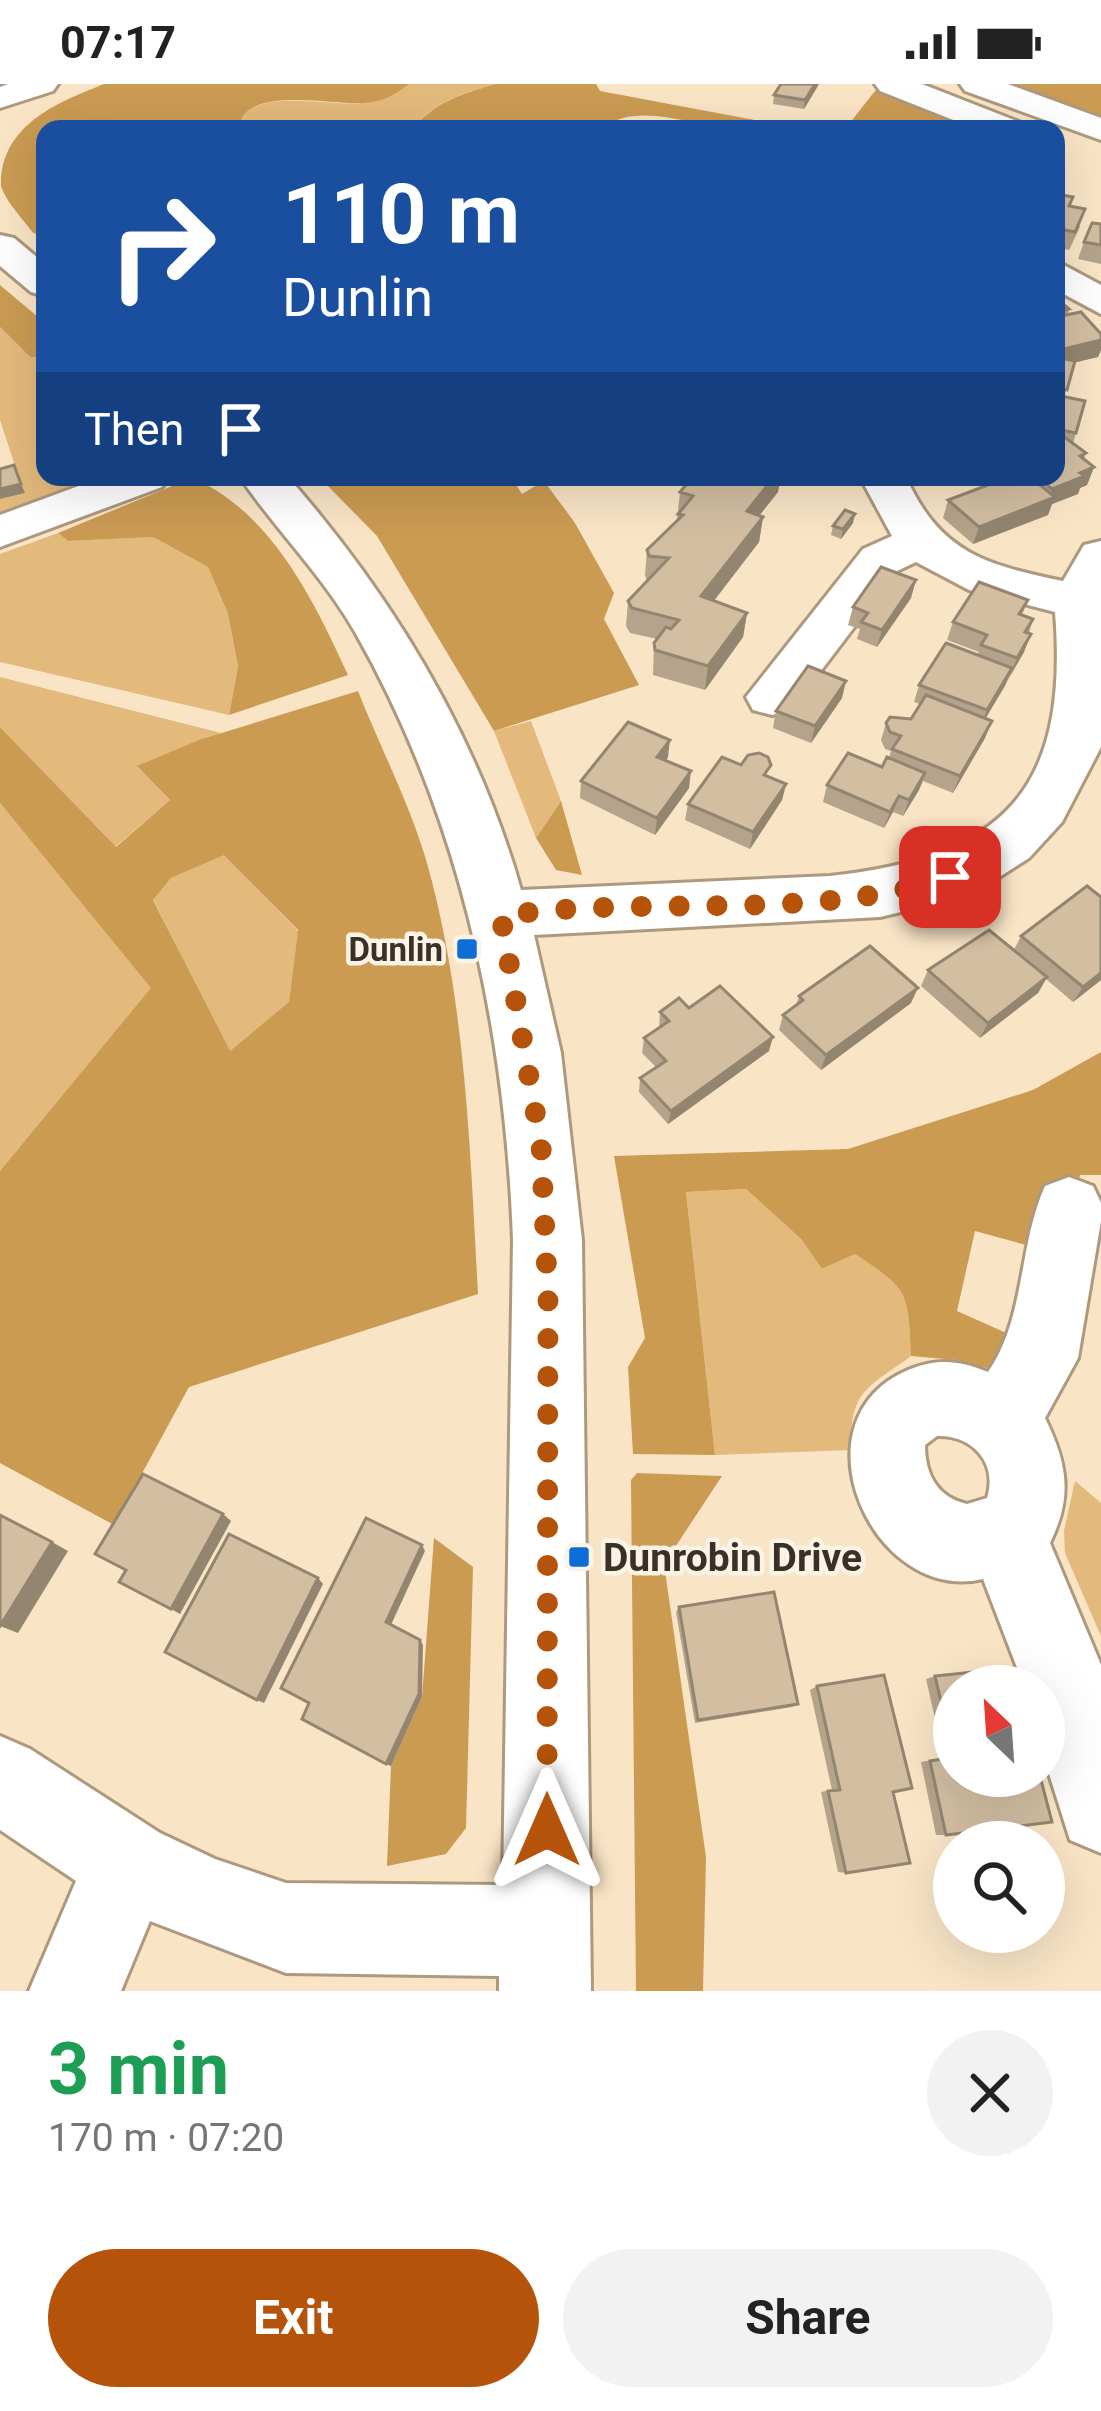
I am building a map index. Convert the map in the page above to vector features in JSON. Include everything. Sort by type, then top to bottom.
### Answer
[{"type":"street","points":[[3,99],[41,84]]},
{"type":"street","points":[[892,84],[984,120]]},
{"type":"street","points":[[977,84],[1101,130]]},
{"type":"street","points":[[1065,152],[1101,166]]},
{"type":"street","points":[[0,246],[36,276]]},
{"type":"street","points":[[1065,279],[1101,302]]},
{"type":"street","points":[[0,532],[122,486]]},
{"type":"street","points":[[0,1779],[129,1864],[201,1899],[286,1928],[475,1933],[546,1958],[548,1299],[541,1145],[501,916],[469,813],[397,657],[313,530],[271,486]]},
{"type":"street","points":[[501,916],[559,908],[821,901],[904,892],[994,856],[1030,823],[1070,759],[1085,691],[1090,578],[989,581],[917,543],[888,486]]},
{"type":"street","points":[[772,697],[880,560],[917,543]]},
{"type":"street","points":[[1000,1419],[1042,1358],[1069,1208]]},
{"type":"street","points":[[964,1399],[1000,1419],[1021,1445],[1030,1476],[1026,1506],[1002,1535],[980,1544],[945,1540],[913,1521],[891,1490],[884,1455],[897,1420],[926,1400],[964,1399]]},
{"type":"street","points":[[1002,1535],[1051,1636],[1101,1808]]},
{"type":"street","points":[[75,1991],[129,1864]]},
{"type":"shaded area","points":[[104,84],[409,84],[371,102],[274,101],[257,106],[242,120],[36,120],[33,233],[1,186],[3,164],[22,131],[36,118]]},
{"type":"shaded area","points":[[409,84],[495,84],[439,105],[420,120],[242,120],[257,106],[274,102],[351,104],[381,98]]},
{"type":"shaded area","points":[[495,84],[596,84],[600,91],[755,120],[645,116],[420,120],[460,96]]},
{"type":"shaded area","points":[[1006,84],[1101,84],[1101,120]]},
{"type":"shaded area","points":[[885,87],[968,120],[852,120],[875,91]]},
{"type":"shaded area","points":[[0,285],[36,315],[36,357],[30,357],[0,327]]},
{"type":"shaded area","points":[[0,327],[30,357],[36,357],[36,486],[74,486],[0,515],[0,499],[24,493],[0,420]]},
{"type":"shaded area","points":[[172,486],[207,486],[249,516],[270,539],[306,591],[348,675],[229,715],[238,666],[228,614],[208,567],[153,537],[68,541],[58,533]]},
{"type":"shaded area","points":[[328,486],[517,486],[522,494],[536,486],[548,486],[575,523],[614,593],[604,619],[639,685],[494,731],[377,536]]},
{"type":"shaded area","points":[[58,533],[68,541],[153,537],[208,567],[228,614],[238,666],[229,715],[0,662],[0,554]]},
{"type":"shaded area","points":[[0,677],[221,733],[138,767],[170,800],[115,847],[0,727]]},
{"type":"shaded area","points":[[358,691],[412,819],[440,916],[464,1077],[478,1294],[189,1387],[114,1525],[0,1463],[0,1171],[151,988],[0,803],[0,727],[116,847],[170,800],[137,766],[199,740]],"holes":[[[224,855],[298,930],[289,1002],[230,1051],[153,900],[171,878]]]},
{"type":"shaded area","points":[[531,721],[561,801],[536,838],[494,731]]},
{"type":"shaded area","points":[[561,801],[582,875],[556,870],[536,838]]},
{"type":"shaded area","points":[[0,803],[152,988],[0,1171]]},
{"type":"shaded area","points":[[224,854],[298,931],[289,1003],[229,1052],[153,899],[171,878]]},
{"type":"shaded area","points":[[1101,1052],[1101,1175],[1080,1175],[1075,1197],[1033,1247],[975,1231],[957,1311],[1024,1341],[1001,1372],[957,1360],[911,1356],[909,1318],[896,1285],[855,1254],[822,1269],[801,1239],[746,1189],[686,1192],[715,1455],[633,1454],[628,1367],[645,1338],[614,1156],[848,1149],[1033,1090]]},
{"type":"shaded area","points":[[746,1189],[801,1239],[822,1269],[855,1254],[902,1294],[911,1356],[864,1392],[854,1414],[851,1450],[715,1455],[686,1192]]},
{"type":"shaded area","points":[[637,1473],[722,1476],[664,1564],[706,1857],[703,1991],[636,1991],[631,1480]]},
{"type":"shaded area","points":[[1075,1481],[1101,1503],[1101,1636],[1065,1553],[1064,1531]]},
{"type":"shaded area","points":[[434,1538],[473,1567],[466,1828],[446,1854],[387,1866],[391,1766],[422,1697]]},
{"type":"building","points":[[781,84],[815,84],[805,100],[774,95]]},
{"type":"building","points":[[1065,196],[1073,197],[1069,206],[1085,209],[1075,232],[1065,230]]},
{"type":"building","points":[[1092,223],[1101,224],[1101,245],[1084,242]]},
{"type":"building","points":[[1081,312],[1101,340],[1065,349],[1065,315]]},
{"type":"building","points":[[1065,359],[1075,361],[1065,389]]},
{"type":"building","points":[[1065,397],[1085,401],[1076,433],[1065,431]]},
{"type":"building","points":[[1065,437],[1086,453],[1080,456],[1094,467],[1080,473],[1085,476],[1065,484]]},
{"type":"building","points":[[14,465],[21,484],[0,489],[0,469]]},
{"type":"building","points":[[685,486],[767,486],[747,511],[763,517],[701,596],[747,613],[708,666],[655,650],[654,643],[666,627],[671,629],[679,620],[632,608],[628,601],[669,558],[649,556],[647,550],[683,515],[678,514],[693,496],[680,492]]},
{"type":"building","points":[[985,486],[1041,486],[1055,497],[979,527],[948,500]]},
{"type":"building","points":[[845,510],[855,514],[843,529],[833,526]]},
{"type":"building","points":[[881,567],[916,580],[882,630],[861,622],[868,613],[853,607]]},
{"type":"building","points":[[979,582],[1028,600],[1019,614],[1033,619],[1025,632],[1031,634],[1017,658],[981,645],[987,635],[953,622]]},
{"type":"building","points":[[946,643],[1012,668],[987,710],[919,685]]},
{"type":"building","points":[[808,666],[846,681],[815,726],[776,711]]},
{"type":"building","points":[[926,695],[992,721],[960,776],[892,749],[901,736],[890,732],[886,723],[890,717],[911,719]]},
{"type":"building","points":[[628,722],[670,740],[657,757],[691,771],[657,818],[581,781]]},
{"type":"building","points":[[759,753],[771,765],[764,775],[786,784],[753,832],[688,804],[722,757],[741,765],[748,755]]},
{"type":"building","points":[[848,753],[882,767],[887,757],[925,773],[909,800],[899,796],[890,812],[827,785]]},
{"type":"building","points":[[1087,886],[1101,897],[1101,973],[1083,987],[1021,936]]},
{"type":"building","points":[[989,930],[1047,977],[988,1023],[928,970]]},
{"type":"building","points":[[870,946],[918,988],[826,1055],[783,1015],[803,1000],[799,996]]},
{"type":"building","points":[[720,986],[773,1037],[671,1111],[640,1078],[666,1061],[644,1038],[669,1021],[660,1012],[679,998],[689,1008]]},
{"type":"building","points":[[143,1474],[223,1514],[171,1609],[119,1582],[126,1570],[95,1554]]},
{"type":"building","points":[[0,1515],[52,1542],[0,1626]]},
{"type":"building","points":[[366,1518],[422,1545],[386,1622],[420,1640],[419,1694],[386,1764],[302,1719],[309,1703],[281,1688]]},
{"type":"building","points":[[229,1534],[318,1578],[257,1700],[165,1652]]},
{"type":"building","points":[[774,1592],[798,1704],[698,1720],[679,1607]]},
{"type":"building","points":[[884,1675],[912,1788],[893,1792],[910,1863],[846,1873],[828,1791],[840,1790],[817,1686]]},
{"type":"building","points":[[938,1797],[1045,1797],[1052,1821],[943,1821]]},
{"type":"place","name":"Dunlin","points":[[467,949]]},
{"type":"place","name":"Dunrobin Drive","points":[[579,1557]]},
{"type":"route","points":[[547,1830],[548,1299],[541,1145],[501,916],[559,908],[821,901],[904,892],[950,877]]}]
